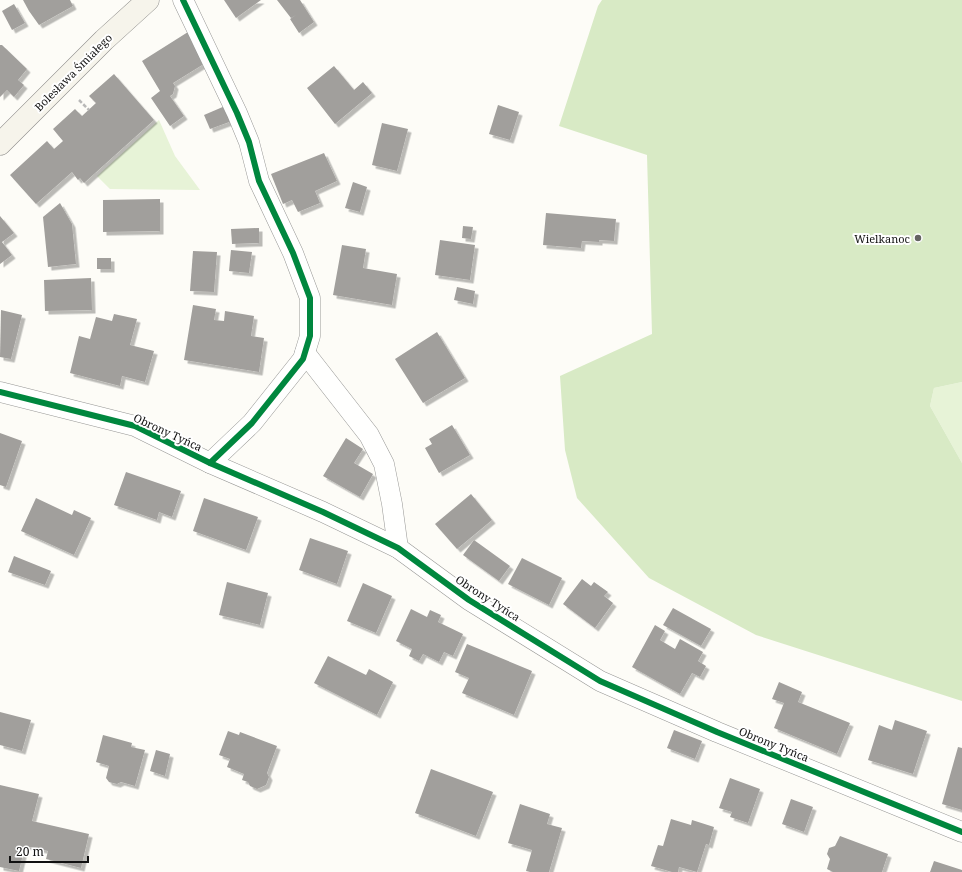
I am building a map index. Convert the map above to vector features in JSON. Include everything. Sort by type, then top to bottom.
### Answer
[{"type":"street","name":"Bolesława Śmiałego","points":[[0,144],[104,40],[148,0]]},
{"type":"street","points":[[183,0],[238,113],[249,142],[259,181],[293,253],[310,298],[310,336],[303,359],[252,423],[210,463]]},
{"type":"street","points":[[305,352],[369,435],[384,464],[392,504],[398,548]]},
{"type":"street","name":"Obrony Tyńca","points":[[0,392],[135,426],[210,463],[323,512],[398,548],[469,600],[600,681],[718,732],[962,832]]},
{"type":"path","points":[[79,99],[88,110]]},
{"type":"green space","points":[[602,0],[962,0],[962,382],[934,388],[930,406],[962,463],[962,701],[756,635],[649,578],[577,498],[565,450],[560,376],[652,334],[647,155],[559,126],[598,6]]},
{"type":"green space","points":[[159,120],[175,156],[200,190],[110,189],[97,176]]},
{"type":"green space","points":[[962,382],[962,463],[930,406],[934,388]]},
{"type":"building","points":[[23,0],[70,0],[73,6],[39,25]]},
{"type":"building","points":[[224,0],[261,0],[236,18]]},
{"type":"building","points":[[277,0],[300,0],[314,22],[299,33],[290,19],[296,15],[291,18]]},
{"type":"building","points":[[14,4],[25,23],[12,30],[2,11]]},
{"type":"building","points":[[188,32],[207,62],[173,83],[175,86],[173,94],[170,96],[184,116],[170,126],[151,98],[160,91],[142,61]]},
{"type":"building","points":[[0,45],[2,45],[27,69],[18,80],[24,85],[14,97],[7,90],[0,97]]},
{"type":"building","points":[[334,66],[354,90],[363,82],[372,93],[335,124],[307,88]]},
{"type":"building","points":[[114,74],[154,120],[84,183],[80,178],[78,180],[72,172],[36,204],[10,175],[47,141],[54,149],[63,141],[53,129],[75,109],[82,116],[96,103],[89,96]]},
{"type":"building","points":[[498,105],[519,112],[510,140],[489,134]]},
{"type":"building","points":[[225,106],[232,121],[210,129],[204,115]]},
{"type":"building","points":[[382,123],[408,129],[397,171],[372,165]]},
{"type":"building","points":[[324,153],[337,181],[315,191],[320,203],[298,212],[292,200],[283,204],[271,174]]},
{"type":"building","points":[[353,182],[367,187],[360,212],[345,208]]},
{"type":"building","points":[[160,199],[160,231],[103,232],[103,200]]},
{"type":"building","points":[[60,203],[72,224],[76,264],[48,267],[43,217]]},
{"type":"building","points":[[546,213],[616,219],[614,241],[582,241],[581,248],[543,245]]},
{"type":"building","points":[[0,216],[14,233],[2,242],[12,255],[0,264]]},
{"type":"building","points":[[463,226],[473,227],[471,239],[462,238]]},
{"type":"building","points":[[259,228],[259,243],[232,244],[231,229]]},
{"type":"building","points":[[440,240],[475,245],[470,280],[435,275]]},
{"type":"building","points":[[342,245],[366,249],[363,268],[397,274],[392,305],[333,295]]},
{"type":"building","points":[[231,250],[252,252],[249,273],[229,271]]},
{"type":"building","points":[[193,251],[217,252],[214,292],[190,291]]},
{"type":"building","points":[[97,258],[111,258],[111,269],[97,269]]},
{"type":"building","points":[[91,278],[92,310],[45,311],[44,280]]},
{"type":"building","points":[[457,287],[475,291],[473,304],[454,300]]},
{"type":"building","points":[[193,305],[216,309],[214,320],[224,321],[225,311],[254,316],[251,336],[264,338],[259,372],[184,360]]},
{"type":"building","points":[[1,310],[22,315],[11,359],[0,357]]},
{"type":"building","points":[[114,314],[137,319],[130,345],[154,351],[145,382],[122,376],[120,386],[70,373],[79,336],[90,339],[96,317],[112,321]]},
{"type":"building","points":[[437,332],[465,378],[423,403],[395,359]]},
{"type":"building","points":[[452,425],[470,455],[439,473],[425,448],[432,444],[429,439]]},
{"type":"building","points":[[0,433],[22,441],[6,487],[0,485]]},
{"type":"building","points":[[346,438],[363,449],[354,463],[373,474],[360,497],[323,476]]},
{"type":"building","points":[[126,472],[181,491],[172,517],[159,512],[157,520],[114,505]]},
{"type":"building","points":[[471,494],[492,520],[457,549],[435,524]]},
{"type":"building","points":[[36,498],[72,515],[74,510],[91,518],[74,555],[21,531]]},
{"type":"building","points":[[204,498],[258,517],[246,550],[193,531]]},
{"type":"building","points":[[310,538],[348,551],[337,584],[299,570]]},
{"type":"building","points":[[474,540],[510,566],[499,581],[463,555]]},
{"type":"building","points":[[14,556],[51,571],[45,585],[8,572]]},
{"type":"building","points":[[522,558],[562,578],[549,605],[508,584]]},
{"type":"building","points":[[582,579],[591,586],[594,582],[608,592],[604,596],[613,603],[595,628],[563,604]]},
{"type":"building","points":[[227,582],[268,593],[260,625],[219,615]]},
{"type":"building","points":[[363,583],[392,596],[376,633],[347,621]]},
{"type":"building","points":[[673,608],[711,629],[701,646],[663,625]]},
{"type":"building","points":[[411,609],[427,617],[430,610],[441,615],[438,622],[463,634],[453,656],[444,652],[439,662],[423,654],[419,661],[409,656],[412,649],[396,641]]},
{"type":"building","points":[[655,625],[665,631],[660,640],[675,649],[680,639],[703,652],[698,661],[706,666],[700,677],[692,673],[680,694],[632,667]]},
{"type":"building","points":[[467,644],[532,671],[514,715],[462,693],[469,678],[455,672]]},
{"type":"building","points":[[328,656],[366,675],[369,669],[393,682],[377,715],[314,683]]},
{"type":"building","points":[[779,682],[802,692],[798,702],[850,723],[837,754],[774,728],[784,703],[772,699]]},
{"type":"building","points":[[0,712],[31,720],[22,751],[0,745]]},
{"type":"building","points":[[895,720],[927,731],[913,774],[868,760],[879,725],[892,730]]},
{"type":"building","points":[[674,730],[702,741],[695,759],[667,748]]},
{"type":"building","points":[[228,731],[239,735],[240,732],[277,746],[267,773],[269,777],[266,785],[257,789],[250,786],[248,782],[242,780],[244,774],[227,767],[230,759],[219,755]]},
{"type":"building","points":[[103,735],[132,743],[131,747],[145,750],[135,786],[121,782],[117,784],[109,782],[106,778],[109,766],[96,762]]},
{"type":"building","points":[[958,747],[962,748],[962,810],[942,804]]},
{"type":"building","points":[[156,750],[170,754],[165,776],[150,771]]},
{"type":"building","points":[[431,769],[493,792],[476,836],[415,813]]},
{"type":"building","points":[[730,778],[760,789],[748,823],[730,817],[732,812],[719,808]]},
{"type":"building","points":[[0,785],[39,794],[32,821],[89,834],[81,868],[46,859],[48,851],[25,846],[19,871],[0,867]]},
{"type":"building","points":[[791,799],[813,807],[804,832],[782,824]]},
{"type":"building","points":[[520,804],[550,814],[547,824],[562,828],[549,872],[526,871],[532,850],[508,843]]},
{"type":"building","points":[[671,819],[691,825],[692,820],[714,827],[709,845],[706,844],[697,872],[679,867],[678,872],[672,872],[651,866],[658,845],[663,846]]},
{"type":"building","points":[[840,836],[888,854],[882,872],[833,872],[827,869],[830,859],[827,854],[829,848],[835,846]]},
{"type":"building","points":[[934,861],[962,870],[962,872],[930,872]]},
{"type":"cycle path","points":[[183,0],[237,113],[249,142],[259,181],[293,253],[310,298],[310,336],[303,359],[252,423],[210,463]]},
{"type":"cycle path","points":[[0,392],[135,426],[210,463],[323,512],[398,548],[469,600],[600,681],[717,732],[962,832]]},
{"type":"place","name":"Wielkanoc","points":[[918,238]]}]
